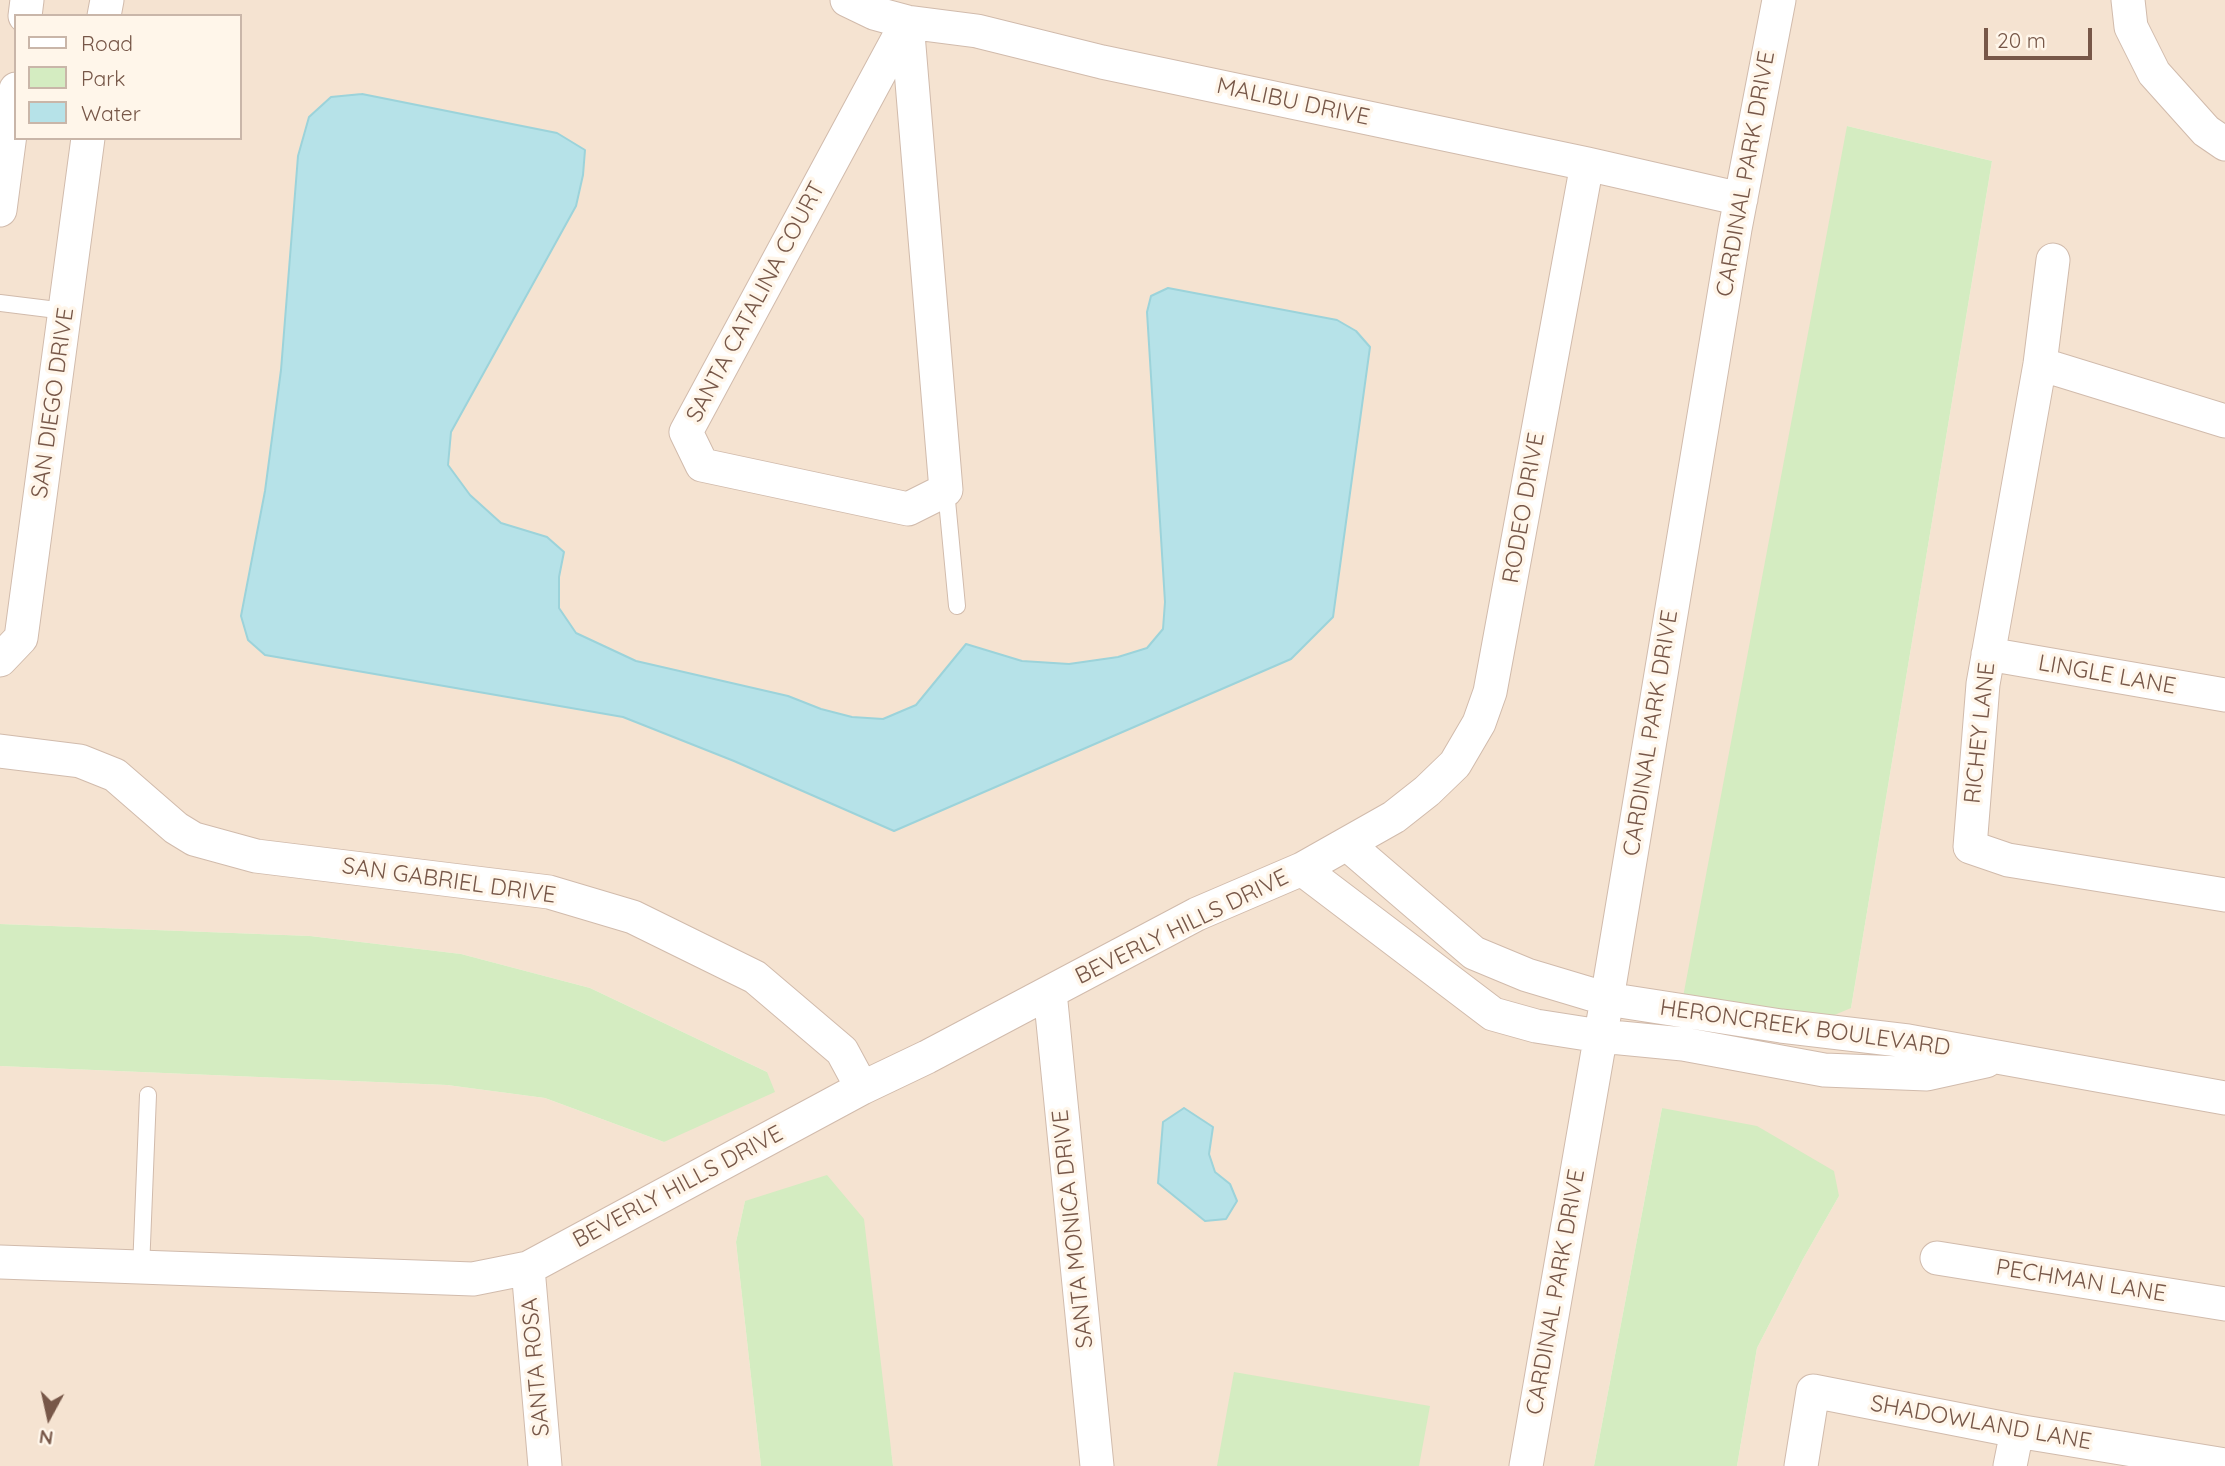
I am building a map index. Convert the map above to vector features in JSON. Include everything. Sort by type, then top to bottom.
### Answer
[{"type":"street","name":"MALIBU DRIVE","points":[[847,0],[874,13],[907,22],[977,31],[1102,62],[1741,199]]},
{"type":"street","name":"CARDINAL PARK DRIVE","points":[[1526,1466],[1741,199],[1779,0]]},
{"type":"street","points":[[2128,0],[2131,27],[2154,73],[2206,131],[2225,144]]},
{"type":"street","points":[[907,22],[946,490]]},
{"type":"street","name":"SANTA CATALINA COURT","points":[[907,22],[686,432],[702,465],[908,509],[946,490]]},
{"type":"street","points":[[0,209],[14,104]]},
{"type":"street","name":"SAN DIEGO DRIVE","points":[[0,660],[21,638],[88,140]]},
{"type":"street","name":"RODEO DRIVE","points":[[1394,817],[1427,792],[1455,764],[1479,723],[1490,692],[1587,164]]},
{"type":"street","name":"RICHEY LANE","points":[[2053,260],[2040,364],[1983,684],[1970,847],[2008,860],[2225,895]]},
{"type":"street","points":[[2040,364],[2225,421]]},
{"type":"street","name":"LINGLE LANE","points":[[1988,654],[2225,695]]},
{"type":"street","name":"SAN GABRIEL DRIVE","points":[[0,751],[80,761],[115,775],[176,828],[194,839],[256,856],[550,892],[633,917],[755,977],[842,1051],[862,1088]]},
{"type":"street","name":"BEVERLY HILLS DRIVE","points":[[0,1262],[472,1279],[528,1268],[862,1088],[1198,914],[1302,869],[1394,817]]},
{"type":"street","points":[[1347,844],[1474,953],[1527,975],[1607,999]]},
{"type":"street","name":"BEVERLY HILLS DRIVE","points":[[1302,869],[1493,1014],[1536,1026],[1600,1037]]},
{"type":"street","name":"SANTA MONICA DRIVE","points":[[1050,992],[1097,1466]]},
{"type":"street","name":"HERONCREEK BOULEVARD","points":[[1607,999],[1781,1026],[1908,1041],[2225,1098]]},
{"type":"street","name":"HERONCREEK BOULEVARD","points":[[1600,1037],[1684,1044],[1824,1070],[1927,1074],[2003,1057]]},
{"type":"street","name":"PECHMAN LANE","points":[[1937,1258],[2225,1304]]},
{"type":"street","name":"SANTA ROSA","points":[[528,1268],[545,1466]]},
{"type":"street","name":"SHADOWLAND LANE","points":[[1801,1466],[1813,1391],[2017,1431],[2225,1465]]},
{"type":"street","points":[[2010,1466],[2017,1431]]},
{"type":"lane","points":[[0,303],[65,311]]},
{"type":"lane","points":[[946,490],[957,607]]},
{"type":"lane","points":[[141,1269],[148,1095]]},
{"type":"shaded area","points":[[0,0],[2225,0],[2225,1466],[1737,1466],[1757,1348],[1839,1196],[1662,1108],[1594,1466],[893,1466],[891,1450],[745,1201],[736,1242],[761,1466],[0,1466],[0,1066],[447,1085],[545,1098],[664,1142],[767,1072],[590,988],[461,954],[310,936],[0,924]],"holes":[[[1847,126],[1992,161],[1851,1008]]]},
{"type":"green space","points":[[1847,126],[1992,161],[1851,1008],[1825,1019],[1683,997]]},
{"type":"green space","points":[[0,924],[310,936],[461,954],[590,988],[767,1072],[775,1092],[664,1142],[545,1098],[447,1085],[0,1066]]},
{"type":"green space","points":[[1662,1108],[1757,1126],[1834,1171],[1839,1196],[1757,1348],[1737,1466],[1594,1466]]},
{"type":"green space","points":[[827,1175],[864,1219],[893,1466],[761,1466],[736,1242],[745,1201]]},
{"type":"green space","points":[[1234,1372],[1430,1406],[1419,1466],[1217,1466]]},
{"type":"water","points":[[362,94],[557,133],[585,150],[576,206],[451,432],[448,465],[470,495],[501,523],[547,537],[564,552],[559,577],[559,608],[576,633],[636,661],[788,696],[852,717],[883,719],[916,705],[966,644],[1022,661],[1069,664],[1118,657],[1147,648],[1163,629],[1165,602],[1147,312],[1151,296],[1168,288],[1337,320],[1356,331],[1370,347],[1333,617],[1291,659],[894,831],[734,761],[623,717],[265,655],[248,640],[241,616],[265,491],[281,370],[298,156],[309,117],[331,97]]},
{"type":"water","points":[[1184,1108],[1213,1127],[1209,1154],[1215,1172],[1230,1184],[1237,1201],[1226,1219],[1205,1221],[1158,1183],[1163,1122]]}]
